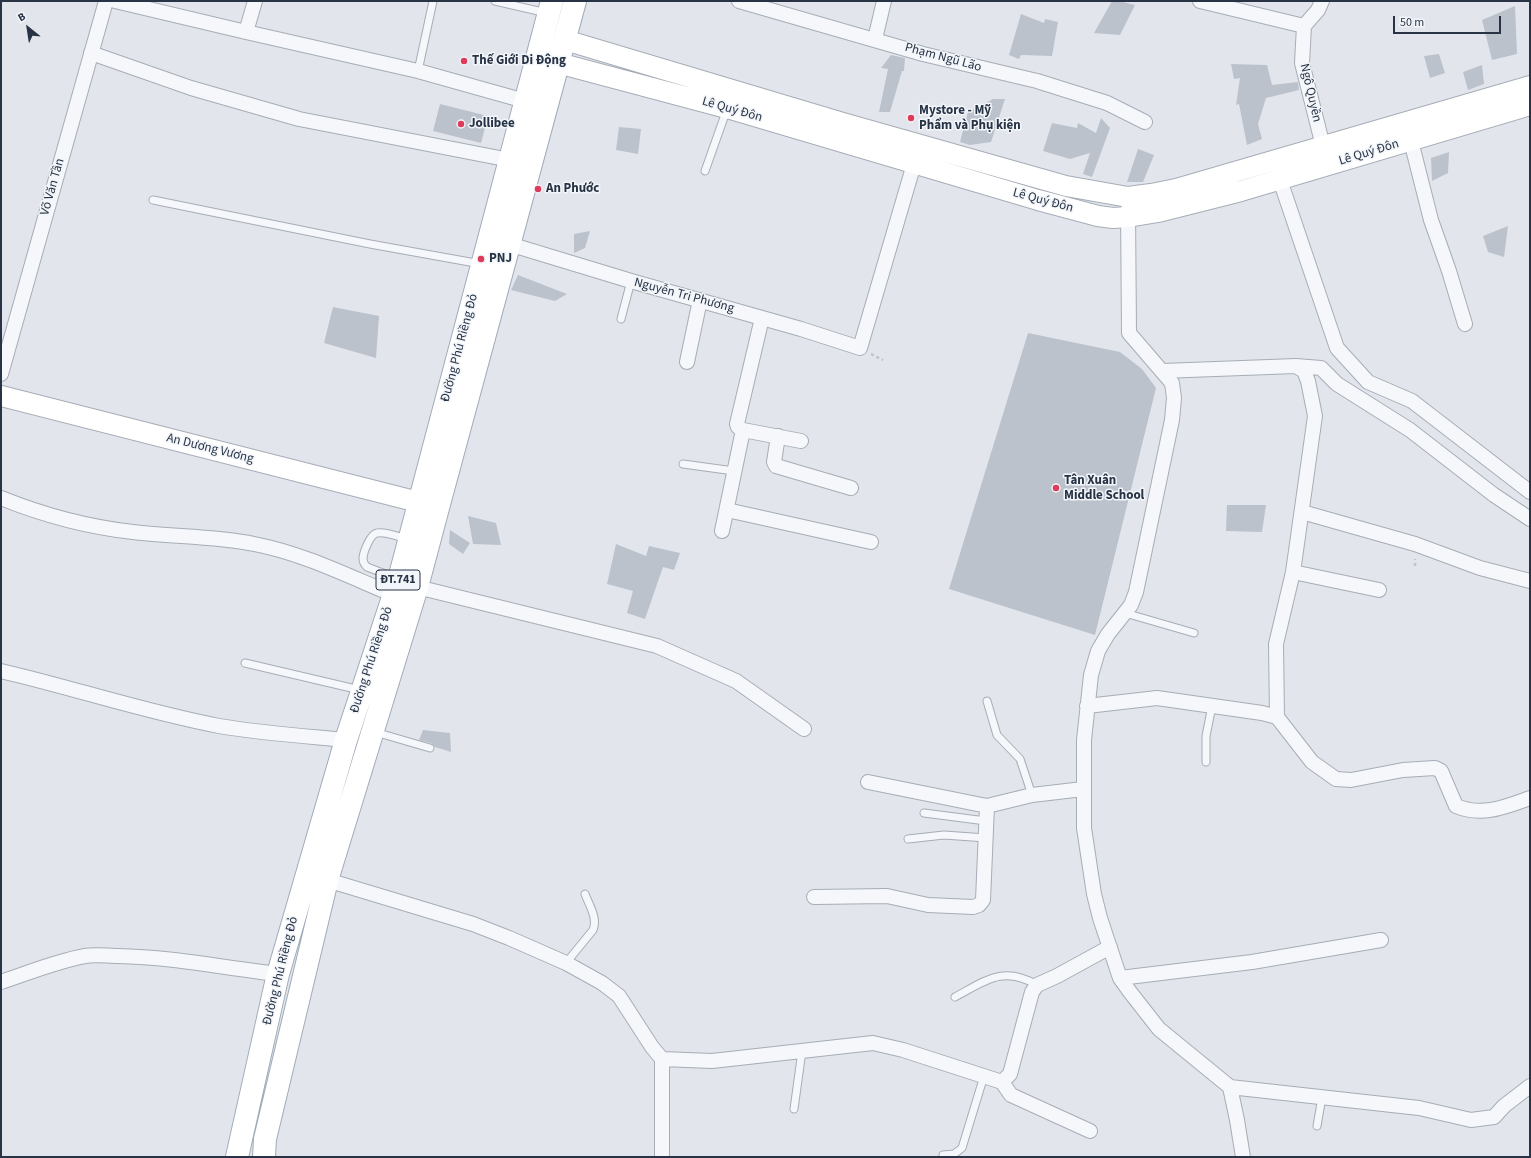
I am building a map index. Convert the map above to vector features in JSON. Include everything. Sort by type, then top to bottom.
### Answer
[{"type":"main road","name":"Đường Phú Riềng Đỏ","points":[[237,1157],[278,974],[346,740],[362,691],[403,587],[509,244],[575,1]]},
{"type":"main road","points":[[548,16],[565,40]]},
{"type":"main road","name":"Đường Phú Riềng Đỏ","points":[[264,1157],[265,1139],[328,880],[373,731],[403,587],[409,539],[428,505],[483,264],[548,16]]},
{"type":"main road","name":"Lê Quý Đôn","points":[[565,40],[843,123],[1066,186],[1128,197],[1176,189],[1530,86]]},
{"type":"main road","points":[[537,58],[558,63]]},
{"type":"main road","name":"Lê Quý Đôn","points":[[558,63],[727,108],[1031,198],[1098,216],[1113,218],[1128,217],[1226,195],[1530,105]]},
{"type":"main road","name":"An Dương Vương","points":[[1,396],[428,505]]},
{"type":"street","name":"Võ Văn Tần","points":[[1,374],[106,1]]},
{"type":"street","points":[[114,1],[418,71],[525,102]]},
{"type":"street","points":[[246,32],[255,1]]},
{"type":"street","name":"Phạm Ngũ Lão","points":[[739,1],[923,54],[1036,81],[1100,101],[1145,122]]},
{"type":"street","points":[[875,39],[884,1]]},
{"type":"street","points":[[1200,1],[1304,26],[1318,10],[1322,1]]},
{"type":"street","name":"Ngô Quyền","points":[[1304,26],[1302,63],[1328,166]]},
{"type":"street","points":[[91,53],[191,88],[300,119],[510,160]]},
{"type":"street","points":[[1411,141],[1431,220],[1449,271],[1465,324]]},
{"type":"street","name":"Nguyễn Tri Phương","points":[[509,244],[860,348],[914,164]]},
{"type":"street","points":[[1280,180],[1337,348],[1368,382],[1412,401],[1530,492]]},
{"type":"street","points":[[1128,197],[1129,333],[1172,383],[1174,398],[1172,420],[1136,592],[1131,604],[1108,634],[1098,650],[1091,675],[1087,706],[1084,740],[1084,828],[1094,894],[1100,918],[1120,978],[1159,1029],[1230,1087],[1419,1108],[1472,1120],[1494,1117],[1504,1106],[1530,1086]]},
{"type":"street","points":[[687,362],[700,300]]},
{"type":"street","points":[[762,318],[737,424],[743,430],[801,441]]},
{"type":"street","points":[[1162,371],[1296,366],[1321,368],[1337,384],[1410,430],[1530,519]]},
{"type":"street","points":[[1277,717],[1276,644],[1293,572],[1315,416],[1308,381],[1304,370],[1296,366]]},
{"type":"street","points":[[722,531],[743,430]]},
{"type":"street","points":[[778,436],[774,462],[776,466],[851,488]]},
{"type":"street","points":[[1503,500],[1519,483]]},
{"type":"street","points":[[1,498],[20,506],[80,524],[133,532],[194,536],[254,544],[403,587],[657,646],[736,681],[804,729]]},
{"type":"street","points":[[727,510],[871,542]]},
{"type":"street","points":[[1302,512],[1415,544],[1480,568],[1530,581]]},
{"type":"street","points":[[1293,572],[1379,590]]},
{"type":"street","points":[[1,671],[66,686],[169,715],[220,726],[346,740]]},
{"type":"street","points":[[1087,706],[1157,698],[1262,712],[1277,717],[1312,762],[1336,779],[1351,780],[1403,770],[1435,768],[1441,771],[1456,806],[1463,809],[1483,812],[1502,808],[1530,798]]},
{"type":"street","points":[[868,782],[987,806],[1032,795],[1083,789]]},
{"type":"street","points":[[814,897],[887,896],[928,905],[973,907],[979,905],[983,900],[987,806]]},
{"type":"street","points":[[328,880],[472,924],[509,938],[566,964],[602,983],[619,996],[662,1060],[662,1157]]},
{"type":"street","points":[[1120,978],[1252,962],[1381,940]]},
{"type":"street","points":[[1002,1082],[1010,1074],[1032,992],[1037,985],[1057,976],[1110,947]]},
{"type":"street","points":[[1,982],[55,964],[86,956],[128,956],[190,961],[239,970],[278,974]]},
{"type":"street","points":[[662,1060],[712,1061],[873,1043],[903,1050],[1002,1082],[1010,1095],[1090,1131]]},
{"type":"street","points":[[1230,1087],[1243,1157]]},
{"type":"lane","points":[[418,71],[433,1]]},
{"type":"lane","points":[[495,1],[548,16]]},
{"type":"lane","points":[[705,170],[727,108]]},
{"type":"lane","points":[[153,200],[370,244],[483,264]]},
{"type":"lane","points":[[621,319],[631,281]]},
{"type":"lane","points":[[683,464],[734,471]]},
{"type":"lane","points":[[403,587],[367,567],[364,564],[363,559],[371,536],[375,533],[380,532],[409,539]]},
{"type":"lane","points":[[1125,613],[1194,633]]},
{"type":"lane","points":[[244,663],[362,691]]},
{"type":"lane","points":[[987,701],[997,735],[1020,759],[1032,795]]},
{"type":"lane","points":[[1206,762],[1206,736],[1212,706]]},
{"type":"lane","points":[[373,731],[430,748]]},
{"type":"lane","points":[[924,813],[986,821]]},
{"type":"lane","points":[[908,839],[944,835],[986,838]]},
{"type":"lane","points":[[566,964],[593,930],[595,924],[584,894]]},
{"type":"lane","points":[[955,997],[986,980],[1008,975],[1025,978],[1037,985]]},
{"type":"lane","points":[[794,1109],[802,1051]]},
{"type":"lane","points":[[943,1155],[954,1154],[962,1148],[984,1076]]},
{"type":"lane","points":[[1317,1126],[1322,1097]]},
{"type":"building","points":[[1112,1],[1135,5],[1120,35],[1094,33]]},
{"type":"building","points":[[1515,6],[1517,54],[1492,60],[1482,20]]},
{"type":"building","points":[[1021,14],[1044,23],[1045,19],[1058,22],[1052,56],[1021,55],[1019,59],[1009,55]]},
{"type":"building","points":[[1439,54],[1445,73],[1430,78],[1424,56]]},
{"type":"building","points":[[891,55],[905,58],[904,71],[902,71],[890,112],[879,112],[888,69],[881,68]]},
{"type":"building","points":[[1231,64],[1267,65],[1272,85],[1298,82],[1299,90],[1266,98],[1258,124],[1262,139],[1247,145],[1239,104],[1236,105],[1240,78],[1234,79]]},
{"type":"building","points":[[1482,65],[1484,84],[1468,90],[1463,72]]},
{"type":"building","points":[[993,99],[1005,99],[991,142],[970,145],[960,142],[968,112]]},
{"type":"building","name":"Jollibee","points":[[440,104],[488,116],[481,143],[433,131]]},
{"type":"building","points":[[1101,118],[1110,128],[1092,177],[1083,174],[1090,153],[1070,159],[1043,151],[1052,123],[1077,128],[1078,123],[1096,133]]},
{"type":"building","points":[[619,127],[641,129],[638,154],[616,150]]},
{"type":"building","points":[[1138,149],[1154,155],[1143,182],[1127,182]]},
{"type":"building","points":[[1449,152],[1448,173],[1432,181],[1431,158]]},
{"type":"building","points":[[1508,226],[1504,257],[1488,252],[1483,236]]},
{"type":"building","points":[[590,231],[585,248],[574,253],[574,234]]},
{"type":"building","points":[[518,275],[567,294],[555,301],[511,290]]},
{"type":"building","points":[[333,307],[379,316],[376,358],[324,343]]},
{"type":"building","name":"Tân Xuân Middle School","points":[[1028,333],[1120,352],[1142,369],[1156,388],[1095,635],[949,589]]},
{"type":"building","points":[[1227,505],[1266,505],[1262,532],[1226,531]]},
{"type":"building","points":[[468,516],[496,523],[501,545],[473,544]]},
{"type":"building","points":[[450,530],[470,543],[463,554],[449,544]]},
{"type":"building","points":[[616,544],[646,556],[649,546],[680,553],[674,570],[663,567],[645,619],[627,613],[633,591],[607,584]]},
{"type":"building","points":[[423,730],[450,733],[451,752],[435,747],[431,743],[419,740]]},
{"type":"place","name":"Thế Giới Di Động","points":[[464,61]]},
{"type":"place","name":"Mystore - Mỹ Phẩm và Phụ kiện","points":[[911,118]]},
{"type":"place","name":"Jollibee","points":[[461,124]]},
{"type":"place","name":"An Phước","points":[[538,189]]},
{"type":"place","name":"PNJ","points":[[481,259]]},
{"type":"place","name":"Tân Xuân Middle School","points":[[1056,488]]}]
